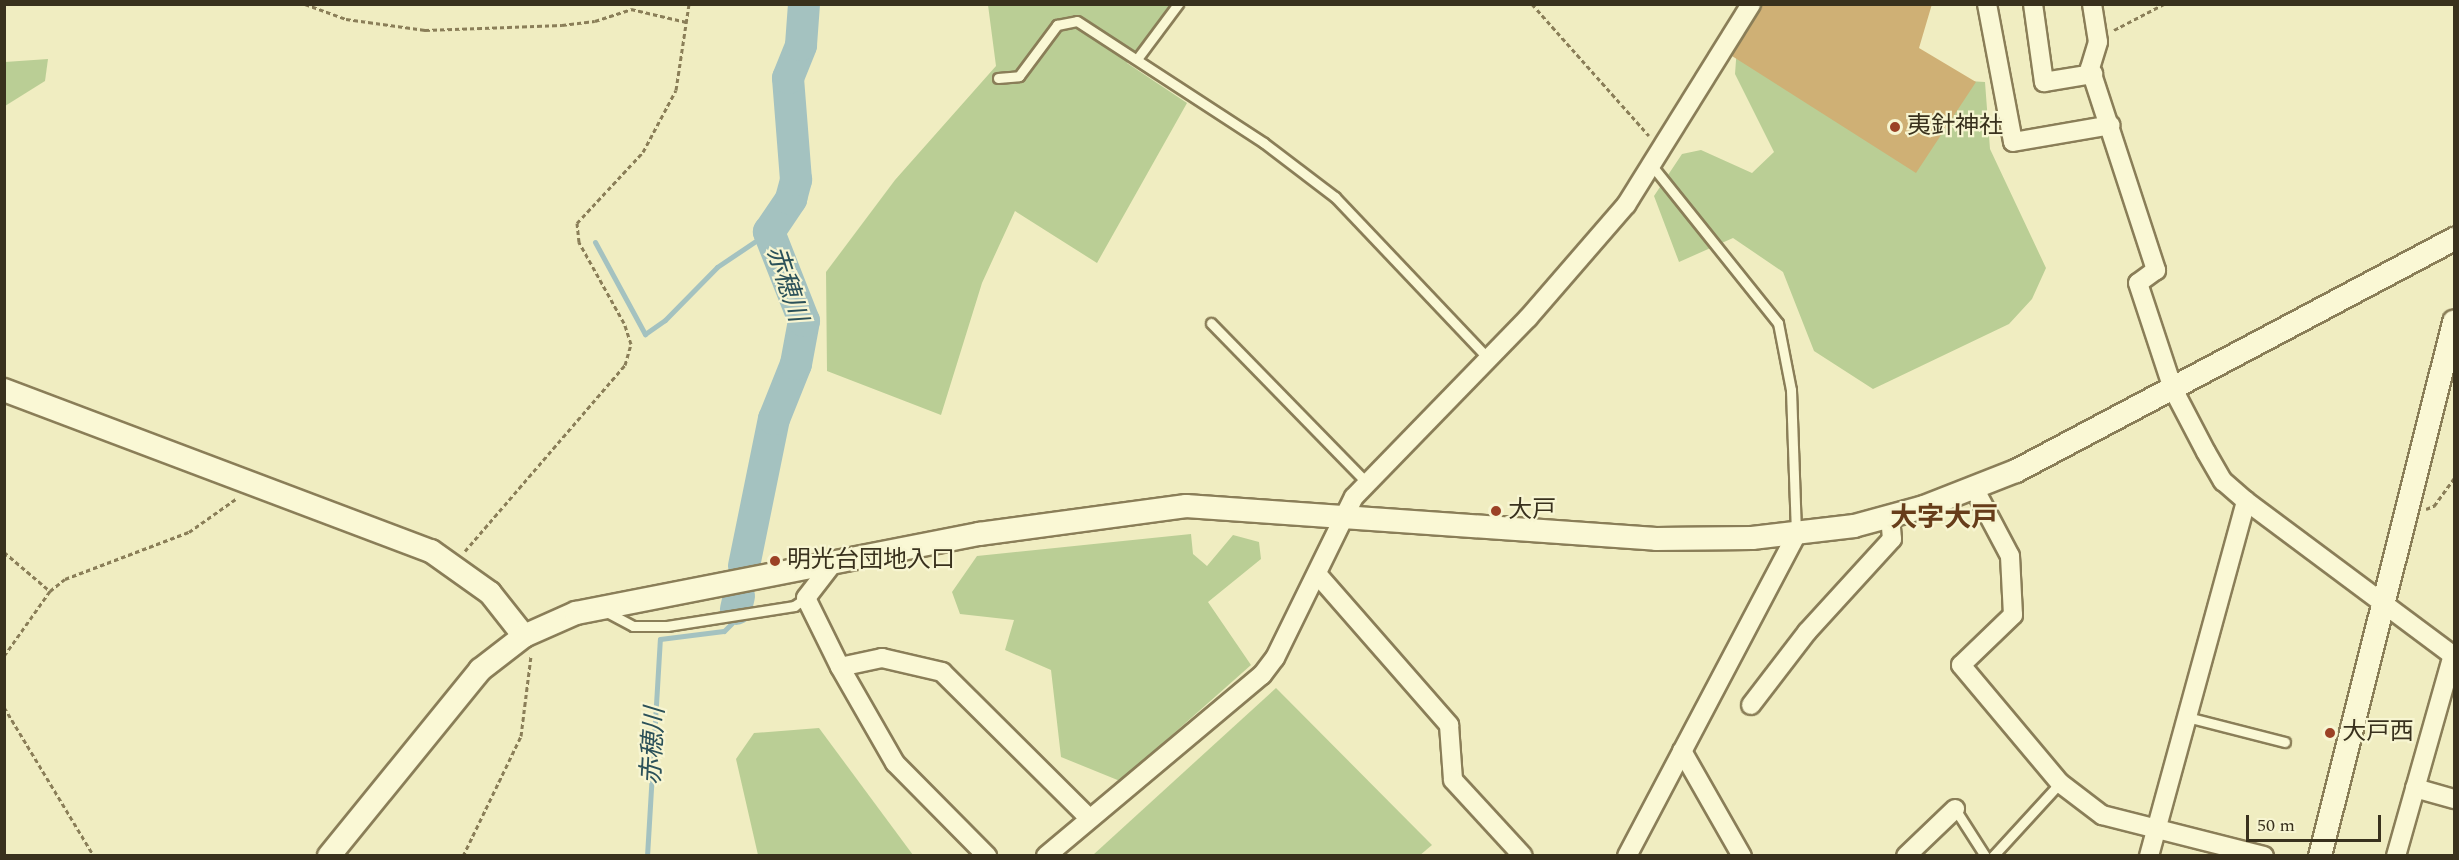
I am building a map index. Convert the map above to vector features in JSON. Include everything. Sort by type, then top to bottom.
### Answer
[{"type":"street","points":[[1046,855],[1262,675],[1275,658],[1317,574],[1344,513],[1367,483],[1489,359],[1581,259],[1653,167],[1751,4]]},
{"type":"street","points":[[1986,4],[2013,142],[2111,125]]},
{"type":"street","points":[[2033,4],[2044,82],[2093,74]]},
{"type":"street","points":[[2092,4],[2098,42],[2093,74],[2156,270],[2138,282],[2173,389],[2223,481],[2246,501],[2454,655],[2396,855]]},
{"type":"street","points":[[329,855],[480,670],[524,636],[599,607],[833,562],[1129,510],[1186,506],[1344,513],[1656,539],[1796,535],[1890,516],[1974,488],[2173,389],[2454,239]]},
{"type":"street","points":[[2320,855],[2454,322]]},
{"type":"street","points":[[4,390],[403,539],[456,565],[490,593],[524,636]]},
{"type":"street","points":[[1974,488],[2010,556],[2013,615],[1961,665],[2060,783],[2102,815],[2258,855]]},
{"type":"street","points":[[2149,855],[2246,501]]},
{"type":"street","points":[[1751,705],[1807,632],[1892,539],[1890,516]]},
{"type":"street","points":[[1628,855],[1796,535]]},
{"type":"street","points":[[833,562],[806,598],[840,667],[895,763],[987,855]]},
{"type":"street","points":[[1317,574],[1449,725],[1453,780],[1523,855]]},
{"type":"street","points":[[840,667],[882,658],[942,672],[1089,818]]},
{"type":"street","points":[[1682,751],[1742,855]]},
{"type":"street","points":[[2415,788],[2454,799]]},
{"type":"street","points":[[1906,855],[1955,808]]},
{"type":"lane","points":[[1137,59],[1178,4]]},
{"type":"lane","points":[[998,78],[1019,76],[1057,25],[1067,19],[1137,59],[1264,143],[1335,197],[1489,359]]},
{"type":"lane","points":[[1653,167],[1778,323],[1791,390],[1796,535]]},
{"type":"lane","points":[[1211,323],[1367,483]]},
{"type":"lane","points":[[599,607],[617,621],[633,626],[667,626],[794,606],[806,598]]},
{"type":"lane","points":[[2187,717],[2285,742]]},
{"type":"lane","points":[[1993,855],[2060,783]]},
{"type":"lane","points":[[1955,808],[1985,855]]},
{"type":"path","points":[[305,4],[346,19],[425,30],[552,26],[595,21],[631,9],[687,22]]},
{"type":"path","points":[[456,565],[625,365],[631,344],[624,323],[579,242],[577,223],[644,152],[676,90],[689,4]]},
{"type":"path","points":[[1532,4],[1664,149]]},
{"type":"path","points":[[2098,42],[2121,24],[2164,4]]},
{"type":"path","points":[[2405,518],[2434,506],[2454,478]]},
{"type":"path","points":[[4,656],[50,591],[78,571],[206,524],[230,505],[246,480]]},
{"type":"path","points":[[4,552],[50,591]]},
{"type":"path","points":[[463,855],[494,798],[527,716],[531,664],[524,636]]},
{"type":"path","points":[[4,707],[94,855]]},
{"type":"green space","points":[[988,5],[1170,5],[1127,63],[1187,103],[1097,263],[1015,211],[982,283],[941,415],[827,371],[826,272],[895,180],[996,66]]},
{"type":"green space","points":[[1740,5],[1912,5],[1909,55],[1936,79],[1985,82],[1990,149],[2046,268],[2032,299],[2009,324],[1873,389],[1814,351],[1783,272],[1733,238],[1679,262],[1654,196],[1682,154],[1701,150],[1752,173],[1774,152],[1735,74]]},
{"type":"green space","points":[[48,59],[45,81],[5,106],[5,62]]},
{"type":"green space","points":[[1191,534],[1193,554],[1207,566],[1233,535],[1259,542],[1261,559],[1208,602],[1251,665],[1120,781],[1061,757],[1051,670],[1005,650],[1014,620],[960,614],[952,592],[977,556]]},
{"type":"green space","points":[[1276,688],[1432,845],[1419,856],[1093,855]]},
{"type":"green space","points":[[819,728],[913,855],[758,855],[736,759],[754,733]]},
{"type":"building","name":"夷針神社","points":[[1762,4],[1932,4],[1919,48],[1976,82],[1916,173],[1732,56]]},
{"type":"waterway","name":"赤穂川","points":[[744,566],[774,419],[796,364],[804,321],[769,232],[791,199],[796,180],[788,78],[801,45],[804,4]]},
{"type":"waterway","points":[[595,242],[645,334],[665,320],[717,267],[769,232]]},
{"type":"waterway","name":"赤穂川","points":[[736,609],[739,596]]},
{"type":"waterway","name":"赤穂川","points":[[647,856],[660,639],[724,631],[732,623]]},
{"type":"place","name":"夷針神社","points":[[1895,127]]},
{"type":"place","name":"大戸","points":[[1496,511]]},
{"type":"place","name":"明光台団地入口","points":[[775,561]]},
{"type":"place","name":"大戸西","points":[[2330,733]]},
{"type":"district","name":"大字大戸","points":[[1944,519]]}]
